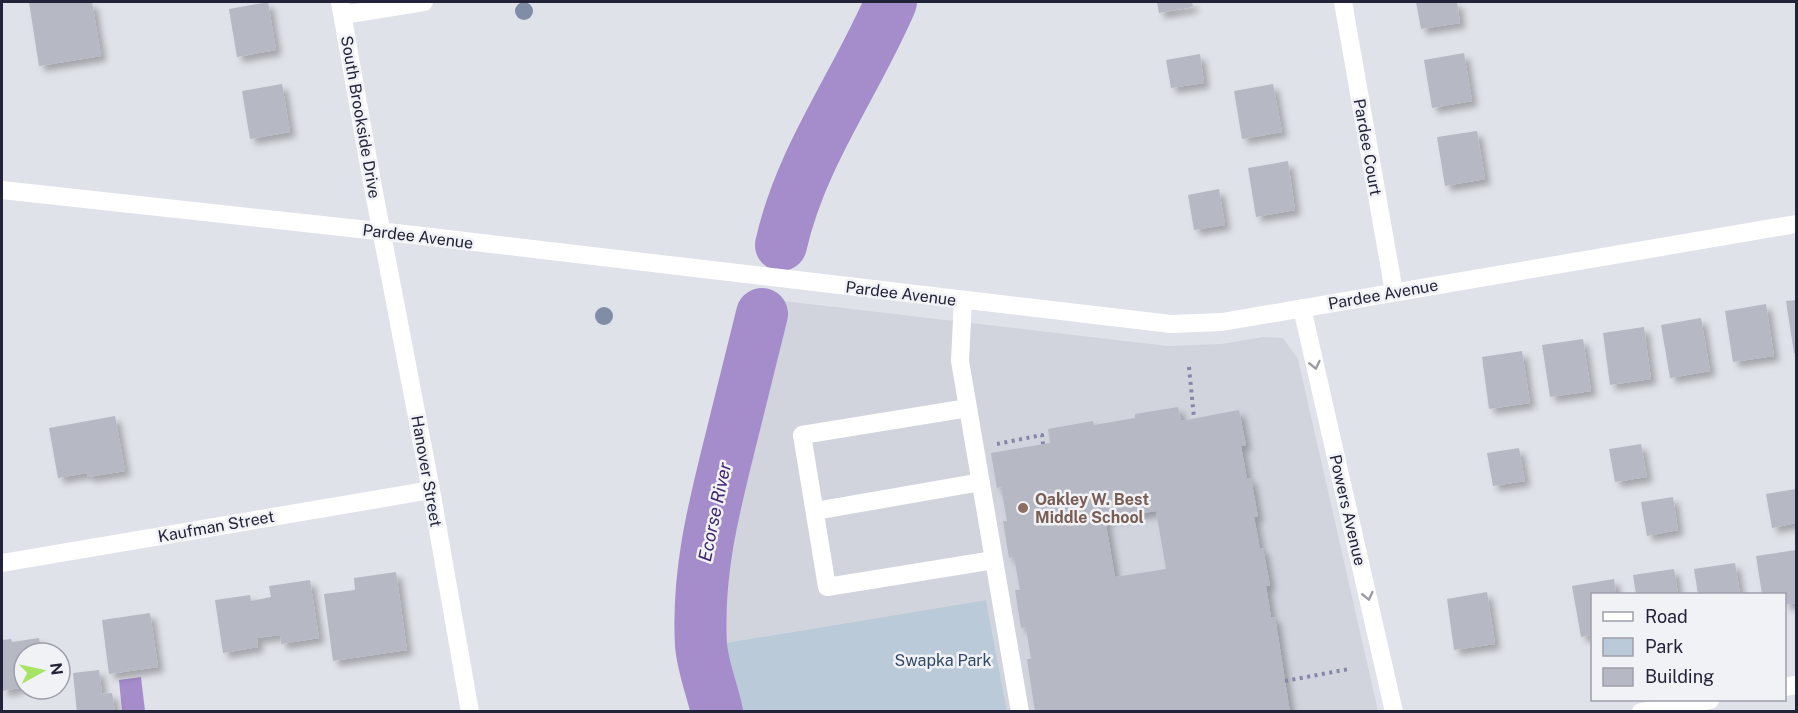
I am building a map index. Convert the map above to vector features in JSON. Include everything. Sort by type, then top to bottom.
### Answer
[{"type":"street","points":[[342,8],[424,2]]},
{"type":"street","name":"Pardee Court","points":[[1343,2],[1394,292]]},
{"type":"street","name":"South Brookside Drive","points":[[342,8],[382,232]]},
{"type":"street","name":"Pardee Avenue","points":[[2,190],[1171,324],[1222,322],[1797,224]]},
{"type":"street","name":"Hanover Street","points":[[382,232],[470,711]]},
{"type":"street","points":[[963,300],[960,361],[1020,711]]},
{"type":"street","name":"Powers Avenue","points":[[1302,308],[1394,711]]},
{"type":"street","points":[[968,408],[802,435],[827,587],[994,560]]},
{"type":"street","points":[[815,511],[981,482]]},
{"type":"street","name":"Kaufman Street","points":[[2,563],[431,490]]},
{"type":"street","points":[[1641,711],[1698,701]]},
{"type":"path","points":[[1189,367],[1194,418]]},
{"type":"path","points":[[1285,681],[1349,669]]},
{"type":"shaded area","name":"Oakley W. Best Middle School","points":[[775,300],[1168,346],[1221,344],[1263,337],[1283,338],[1298,359],[1378,711],[1007,711],[986,600],[701,647],[702,574],[718,488]]},
{"type":"shaded area","points":[[141,677],[145,711],[122,711],[119,680]]},
{"type":"green space","name":"Swapka Park","points":[[986,600],[1007,711],[717,711],[701,647]]},
{"type":"building","points":[[29,2],[92,2],[101,56],[39,66]]},
{"type":"building","points":[[268,2],[276,50],[237,57],[229,9]]},
{"type":"building","points":[[1157,2],[1192,2],[1193,7],[1159,13]]},
{"type":"building","points":[[1416,2],[1457,2],[1460,23],[1421,29]]},
{"type":"building","points":[[1464,53],[1472,101],[1432,108],[1424,60]]},
{"type":"building","points":[[1200,54],[1204,83],[1171,88],[1166,60]]},
{"type":"building","points":[[282,84],[290,132],[250,139],[242,91]]},
{"type":"building","points":[[1273,84],[1282,132],[1242,139],[1234,91]]},
{"type":"building","points":[[1477,131],[1485,179],[1445,186],[1437,137]]},
{"type":"building","points":[[1288,161],[1295,210],[1256,217],[1248,168]]},
{"type":"building","points":[[1219,189],[1225,225],[1194,230],[1188,195]]},
{"type":"building","points":[[1796,300],[1796,353],[1794,353],[1786,301]]},
{"type":"building","points":[[1766,304],[1774,356],[1733,362],[1725,311]]},
{"type":"building","points":[[1701,318],[1710,371],[1670,378],[1661,325]]},
{"type":"building","points":[[1644,327],[1651,379],[1610,385],[1603,333]]},
{"type":"building","points":[[1583,339],[1591,391],[1550,397],[1542,345]]},
{"type":"building","points":[[1522,351],[1530,403],[1489,409],[1482,357]]},
{"type":"building","points":[[1178,407],[1181,421],[1239,410],[1246,445],[1241,446],[1247,479],[1251,478],[1258,517],[1254,517],[1260,549],[1263,548],[1270,586],[1266,586],[1271,617],[1275,617],[1290,712],[1035,712],[1027,659],[1031,659],[1026,627],[1021,628],[1015,590],[1020,590],[1014,557],[1009,558],[1003,521],[1007,521],[1001,487],[997,488],[991,453],[1050,443],[1048,429],[1093,421],[1094,425],[1135,418],[1135,414]],"holes":[[[1156,511],[1166,569],[1115,577],[1105,519]]]},
{"type":"building","points":[[115,416],[125,471],[88,477],[87,473],[58,478],[49,428]]},
{"type":"building","points":[[1641,444],[1647,477],[1615,482],[1609,449]]},
{"type":"building","points":[[1519,448],[1525,481],[1493,486],[1487,453]]},
{"type":"building","points":[[1796,489],[1796,523],[1772,528],[1766,494]]},
{"type":"building","points":[[1673,497],[1678,530],[1647,536],[1641,502]]},
{"type":"building","points":[[1796,550],[1796,603],[1786,605],[1786,593],[1762,593],[1756,556]]},
{"type":"building","points":[[1735,563],[1740,593],[1698,593],[1694,569]]},
{"type":"building","points":[[1674,569],[1678,593],[1636,593],[1633,575]]},
{"type":"building","points":[[396,572],[407,650],[333,661],[324,594],[355,590],[354,578]]},
{"type":"building","points":[[1614,579],[1616,593],[1591,593],[1591,635],[1581,637],[1572,586]]},
{"type":"building","points":[[310,580],[319,638],[281,644],[280,635],[257,638],[258,647],[223,653],[215,600],[250,595],[251,601],[271,597],[269,586]]},
{"type":"building","points":[[1487,592],[1495,644],[1454,650],[1447,599]]},
{"type":"building","points":[[150,613],[158,667],[109,674],[102,620]]},
{"type":"building","points":[[39,638],[40,641],[19,641]]},
{"type":"building","points":[[11,639],[12,689],[2,691],[2,640]]},
{"type":"building","points":[[99,670],[102,694],[112,693],[115,712],[77,712],[73,673]]},
{"type":"waterway","name":"Ecorse River","points":[[781,245],[790,212],[815,151],[891,2]]},
{"type":"waterway","name":"Ecorse River","points":[[717,712],[702,654],[701,593],[718,493],[762,314]]},
{"type":"place","name":"Oakley W. Best Middle School","points":[[1023,508]]}]
